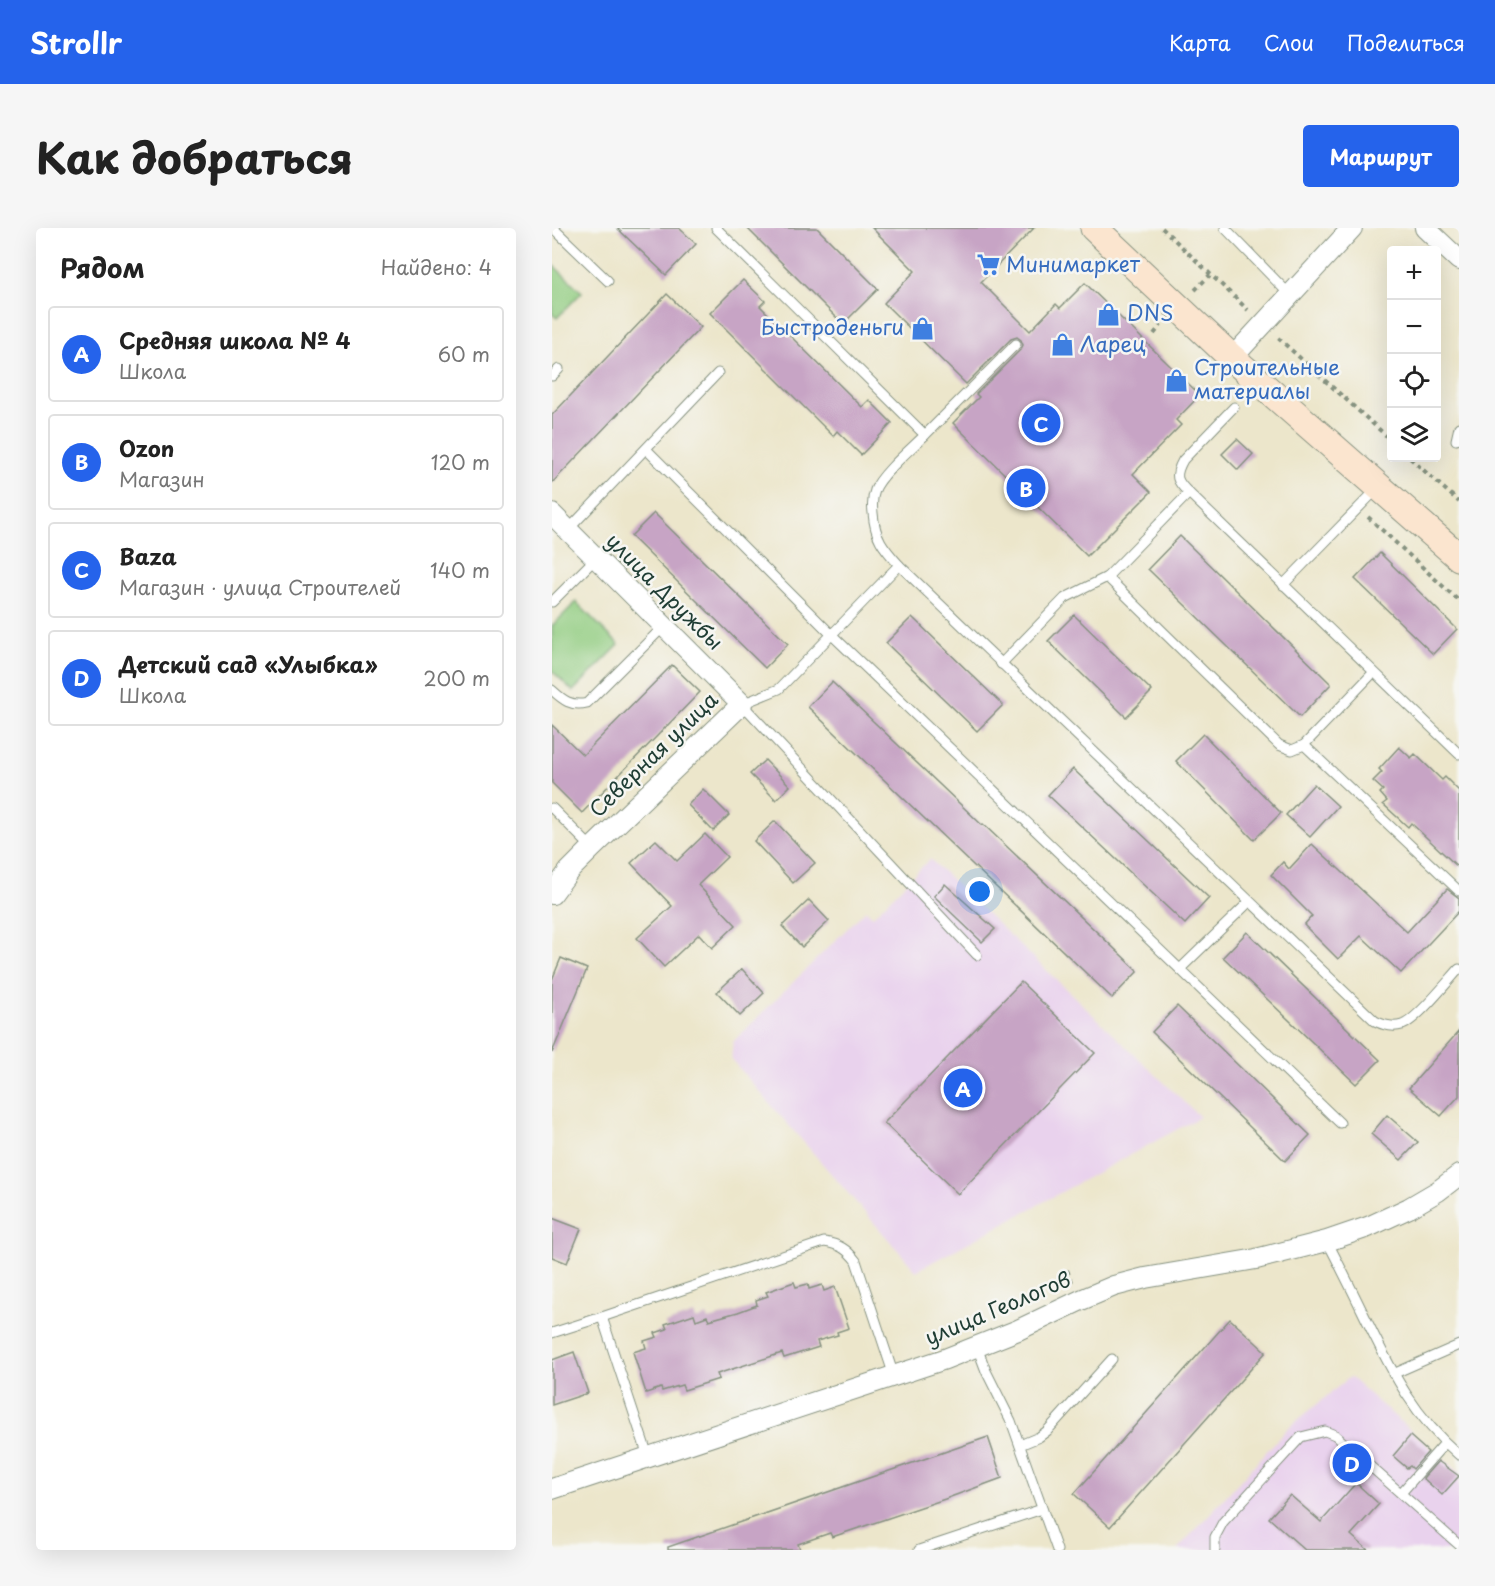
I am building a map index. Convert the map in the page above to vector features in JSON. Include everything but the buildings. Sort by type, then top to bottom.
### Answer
[{"type":"main road","points":[[1094,228],[1232,357],[1459,557]]},
{"type":"street","points":[[1232,357],[1352,228]]},
{"type":"street","points":[[1425,228],[1459,260]]},
{"type":"street","name":"улица Дружбы","points":[[552,514],[742,704]]},
{"type":"street","name":"Северная улица","points":[[552,894],[569,871],[592,848],[742,704]]},
{"type":"street","name":"улица Геологов","points":[[552,1489],[977,1347],[1114,1286],[1145,1278],[1256,1258],[1327,1241],[1368,1227],[1409,1208],[1459,1175]]},
{"type":"lane","points":[[553,228],[608,281]]},
{"type":"lane","points":[[716,228],[925,435]]},
{"type":"lane","points":[[1225,228],[1289,294]]},
{"type":"lane","points":[[1016,344],[881,480],[872,502],[874,530],[882,547],[1374,1021],[1386,1026],[1402,1025],[1412,1020],[1459,969]]},
{"type":"lane","points":[[568,530],[718,374]]},
{"type":"lane","points":[[1233,407],[1183,460],[1178,470],[1179,484],[1459,754]]},
{"type":"lane","points":[[1456,440],[1459,427]]},
{"type":"lane","points":[[646,449],[832,635],[1340,1124]]},
{"type":"lane","points":[[1283,585],[1380,486]]},
{"type":"lane","points":[[1001,664],[1065,598],[1107,577],[1189,493]]},
{"type":"lane","points":[[552,602],[596,558]]},
{"type":"lane","points":[[899,565],[779,689],[742,704],[977,955]]},
{"type":"lane","points":[[1107,577],[1280,745],[1292,750],[1304,746],[1373,673]]},
{"type":"lane","points":[[552,690],[569,704],[587,703],[664,626]]},
{"type":"lane","points":[[1304,746],[1459,891]]},
{"type":"lane","points":[[552,808],[592,848]]},
{"type":"lane","points":[[1180,969],[1249,902]]},
{"type":"lane","points":[[1327,1241],[1393,1374],[1415,1409],[1445,1443],[1459,1455]]},
{"type":"lane","points":[[552,1333],[824,1242],[837,1244],[848,1251],[856,1261],[894,1376]]},
{"type":"lane","points":[[602,1317],[648,1456]]},
{"type":"lane","points":[[1393,1374],[1459,1345]]},
{"type":"lane","points":[[977,1347],[986,1371],[1011,1421],[1057,1550]]},
{"type":"lane","points":[[1020,1445],[1047,1431],[1112,1359]]},
{"type":"lane","points":[[1215,1550],[1215,1537],[1222,1522],[1301,1437],[1325,1431],[1335,1435],[1459,1545]]},
{"type":"lane","points":[[1401,1493],[1445,1443]]},
{"type":"lane","points":[[919,1550],[1042,1509]]},
{"type":"path","points":[[1414,462],[1459,502]]},
{"type":"path","points":[[1358,509],[1459,601]]},
{"type":"shaded area","points":[[930,859],[1200,1117],[916,1271],[731,1059],[733,1042],[866,910],[873,916]]},
{"type":"shaded area","points":[[1350,1377],[1459,1473],[1459,1550],[1177,1550],[1287,1429]]},
{"type":"green space","points":[[552,264],[582,292],[557,318],[552,314]]},
{"type":"green space","points":[[576,602],[619,645],[573,691],[552,671],[552,626]]},
{"type":"place","name":"Минимаркет","points":[[988,265]]},
{"type":"place","name":"DNS","points":[[1109,314]]},
{"type":"place","name":"Быстроденьги","points":[[922,328]]},
{"type":"place","name":"Ларец","points":[[1062,345]]},
{"type":"place","name":"Строительные материалы","points":[[1176,380]]},
{"type":"place","name":"Baza","points":[[1041,423]]},
{"type":"place","name":"Ozon","points":[[1026,488]]},
{"type":"place","name":"Средняя школа № 4","points":[[963,1088]]},
{"type":"place","name":"Детский сад «Улыбка»","points":[[1352,1463]]}]
